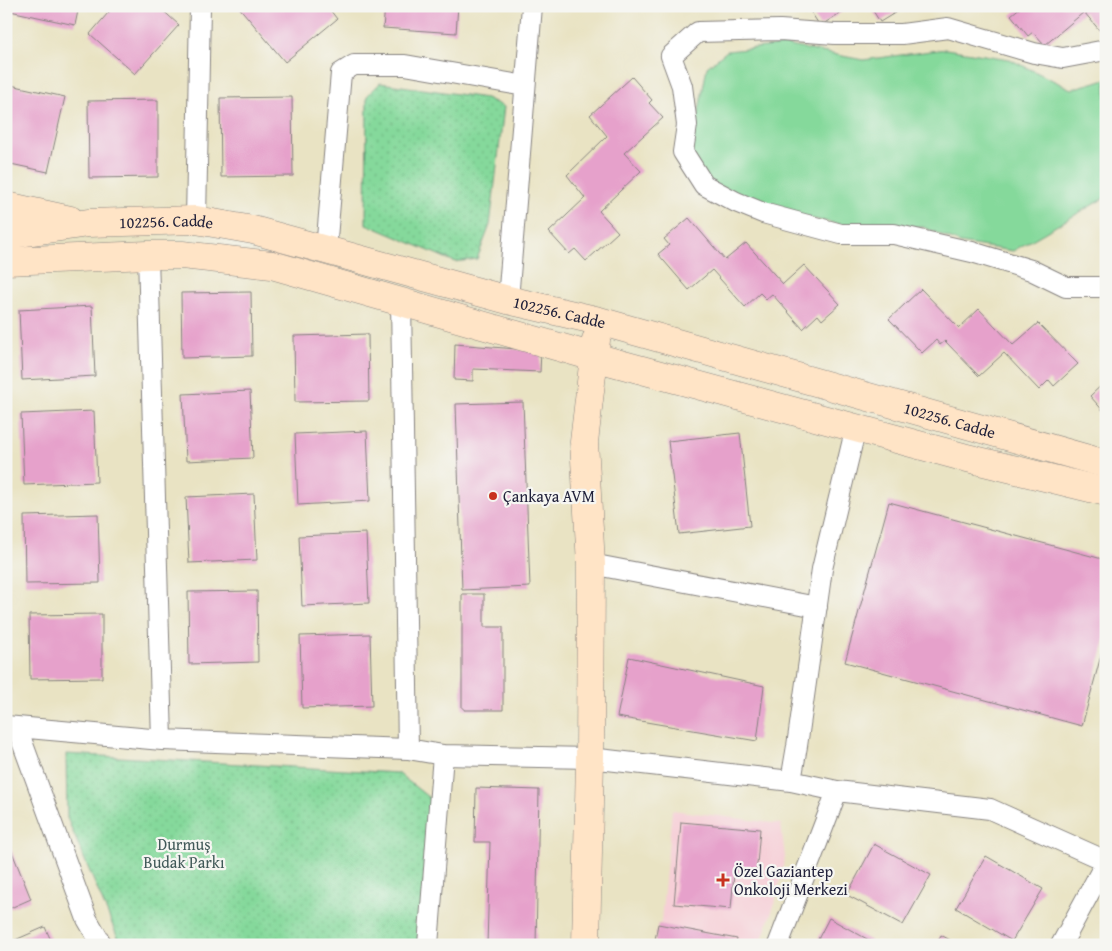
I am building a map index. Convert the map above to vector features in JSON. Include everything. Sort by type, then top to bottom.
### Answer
[{"type":"street","points":[[196,220],[200,6]]},
{"type":"street","points":[[508,300],[532,6]]},
{"type":"street","points":[[1106,50],[1063,58],[1034,53],[948,28],[902,34],[835,34],[780,30],[698,32],[671,56],[682,86],[685,105],[687,125],[683,152],[704,185],[736,202],[763,213],[841,234],[894,234],[972,252],[1031,270],[1066,287],[1106,287]]},
{"type":"street","points":[[326,250],[341,73],[354,65],[405,65],[525,86]]},
{"type":"street","points":[[6,206],[88,223]]},
{"type":"street","name":"102256. Cadde","points":[[6,235],[88,223],[196,220],[253,230],[508,300],[599,321],[1106,464]]},
{"type":"street","points":[[148,255],[162,740]]},
{"type":"street","name":"102256. Cadde","points":[[6,261],[148,255],[182,256],[272,265],[594,358],[1106,492]]},
{"type":"street","points":[[402,301],[408,749]]},
{"type":"street","points":[[586,945],[590,758],[591,564],[584,442],[599,321]]},
{"type":"street","points":[[791,781],[798,746],[822,569],[856,427]]},
{"type":"street","points":[[591,564],[817,607]]},
{"type":"street","points":[[102,945],[87,919],[12,727],[162,740],[408,749],[443,755],[590,758],[791,781],[837,791],[990,810],[1106,861],[1061,945]]},
{"type":"street","points":[[428,945],[443,755]]},
{"type":"street","points":[[778,945],[837,791]]},
{"type":"shaded area","name":"Özel Gaziantep Onkoloji Merkezi","points":[[672,810],[781,824],[785,857],[775,903],[760,945],[684,945],[659,941]]},
{"type":"green space","points":[[785,45],[863,60],[946,49],[1009,59],[1071,89],[1106,79],[1106,197],[1013,251],[960,243],[923,227],[847,226],[733,202],[696,175],[692,149],[707,67],[727,51]]},
{"type":"green space","points":[[380,83],[486,98],[504,107],[490,225],[477,259],[455,262],[366,224],[367,96]]},
{"type":"green space","name":"Durmuş Budak Parkı","points":[[66,754],[398,773],[433,801],[418,945],[121,945],[67,818]]},
{"type":"building","points":[[11,6],[79,6],[75,25],[10,11]]},
{"type":"building","points":[[114,6],[158,6],[179,25],[135,74],[90,34]]},
{"type":"building","points":[[238,6],[327,6],[337,19],[285,62]]},
{"type":"building","points":[[385,6],[458,6],[456,33],[383,28]]},
{"type":"building","points":[[801,6],[851,6],[820,26],[809,9],[804,12]]},
{"type":"building","points":[[870,6],[906,6],[880,22]]},
{"type":"building","points":[[1022,6],[1106,6],[1106,38],[1084,12],[1045,45],[1033,32],[1028,36],[1011,15]]},
{"type":"building","points":[[632,77],[652,100],[649,103],[663,118],[624,153],[641,171],[599,211],[618,232],[586,261],[575,249],[569,254],[549,232],[585,198],[567,175],[607,136],[590,115]]},
{"type":"building","points":[[6,84],[65,97],[48,172],[6,163]]},
{"type":"building","points":[[292,97],[293,176],[221,177],[220,98]]},
{"type":"building","points":[[158,100],[158,177],[89,178],[88,101]]},
{"type":"building","points":[[689,218],[725,260],[746,243],[783,284],[804,265],[840,304],[822,320],[818,315],[803,329],[772,294],[766,299],[760,293],[745,307],[712,270],[689,290],[658,254],[669,245],[664,239]]},
{"type":"building","points":[[921,289],[959,328],[979,309],[1013,345],[1038,323],[1078,364],[1054,386],[1049,380],[1039,390],[1004,353],[979,376],[945,341],[940,345],[936,340],[922,353],[889,319]]},
{"type":"building","points":[[251,292],[252,356],[182,358],[181,293]]},
{"type":"building","points":[[92,306],[95,376],[22,380],[19,310]]},
{"type":"building","points":[[368,334],[369,401],[295,402],[294,336]]},
{"type":"building","points":[[455,344],[541,351],[540,372],[473,369],[473,381],[454,380]]},
{"type":"building","points":[[1106,381],[1106,414],[1090,396]]},
{"type":"building","points":[[250,391],[253,458],[186,461],[183,394]]},
{"type":"building","name":"Çankaya AVM","points":[[523,402],[530,587],[462,590],[456,404]]},
{"type":"building","points":[[94,411],[97,482],[24,485],[21,414]]},
{"type":"building","points":[[367,431],[370,501],[298,505],[295,434]]},
{"type":"building","points":[[740,433],[750,526],[679,534],[668,441]]},
{"type":"building","points":[[254,494],[257,560],[189,563],[186,497]]},
{"type":"building","points":[[889,502],[1106,560],[1106,637],[1082,726],[845,662]]},
{"type":"building","points":[[98,514],[100,583],[25,584],[24,516]]},
{"type":"building","points":[[366,533],[369,603],[302,606],[299,536]]},
{"type":"building","points":[[257,591],[258,662],[189,664],[188,592]]},
{"type":"building","points":[[462,594],[484,594],[484,627],[503,627],[503,710],[464,710],[462,708]]},
{"type":"building","points":[[102,614],[102,678],[30,679],[29,615]]},
{"type":"building","points":[[370,634],[372,706],[302,708],[300,636]]},
{"type":"building","points":[[629,657],[764,686],[757,741],[617,717]]},
{"type":"building","points":[[476,788],[539,790],[536,945],[487,945],[490,842],[475,842]]},
{"type":"building","points":[[681,822],[760,829],[756,876],[734,874],[731,909],[674,904]]},
{"type":"building","points":[[874,844],[931,875],[903,925],[847,895]]},
{"type":"building","points":[[10,847],[31,899],[6,910],[6,848]]},
{"type":"building","points":[[986,856],[1043,889],[1012,941],[956,908]]},
{"type":"building","points":[[829,918],[878,945],[815,945]]},
{"type":"building","points":[[658,924],[737,939],[736,945],[654,945]]},
{"type":"building","points":[[45,927],[53,945],[6,945],[6,944]]},
{"type":"building","points":[[941,935],[959,945],[936,945]]},
{"type":"place","name":"Çankaya AVM","points":[[493,496]]},
{"type":"place","name":"Özel Gaziantep Onkoloji Merkezi","points":[[723,880]]}]
